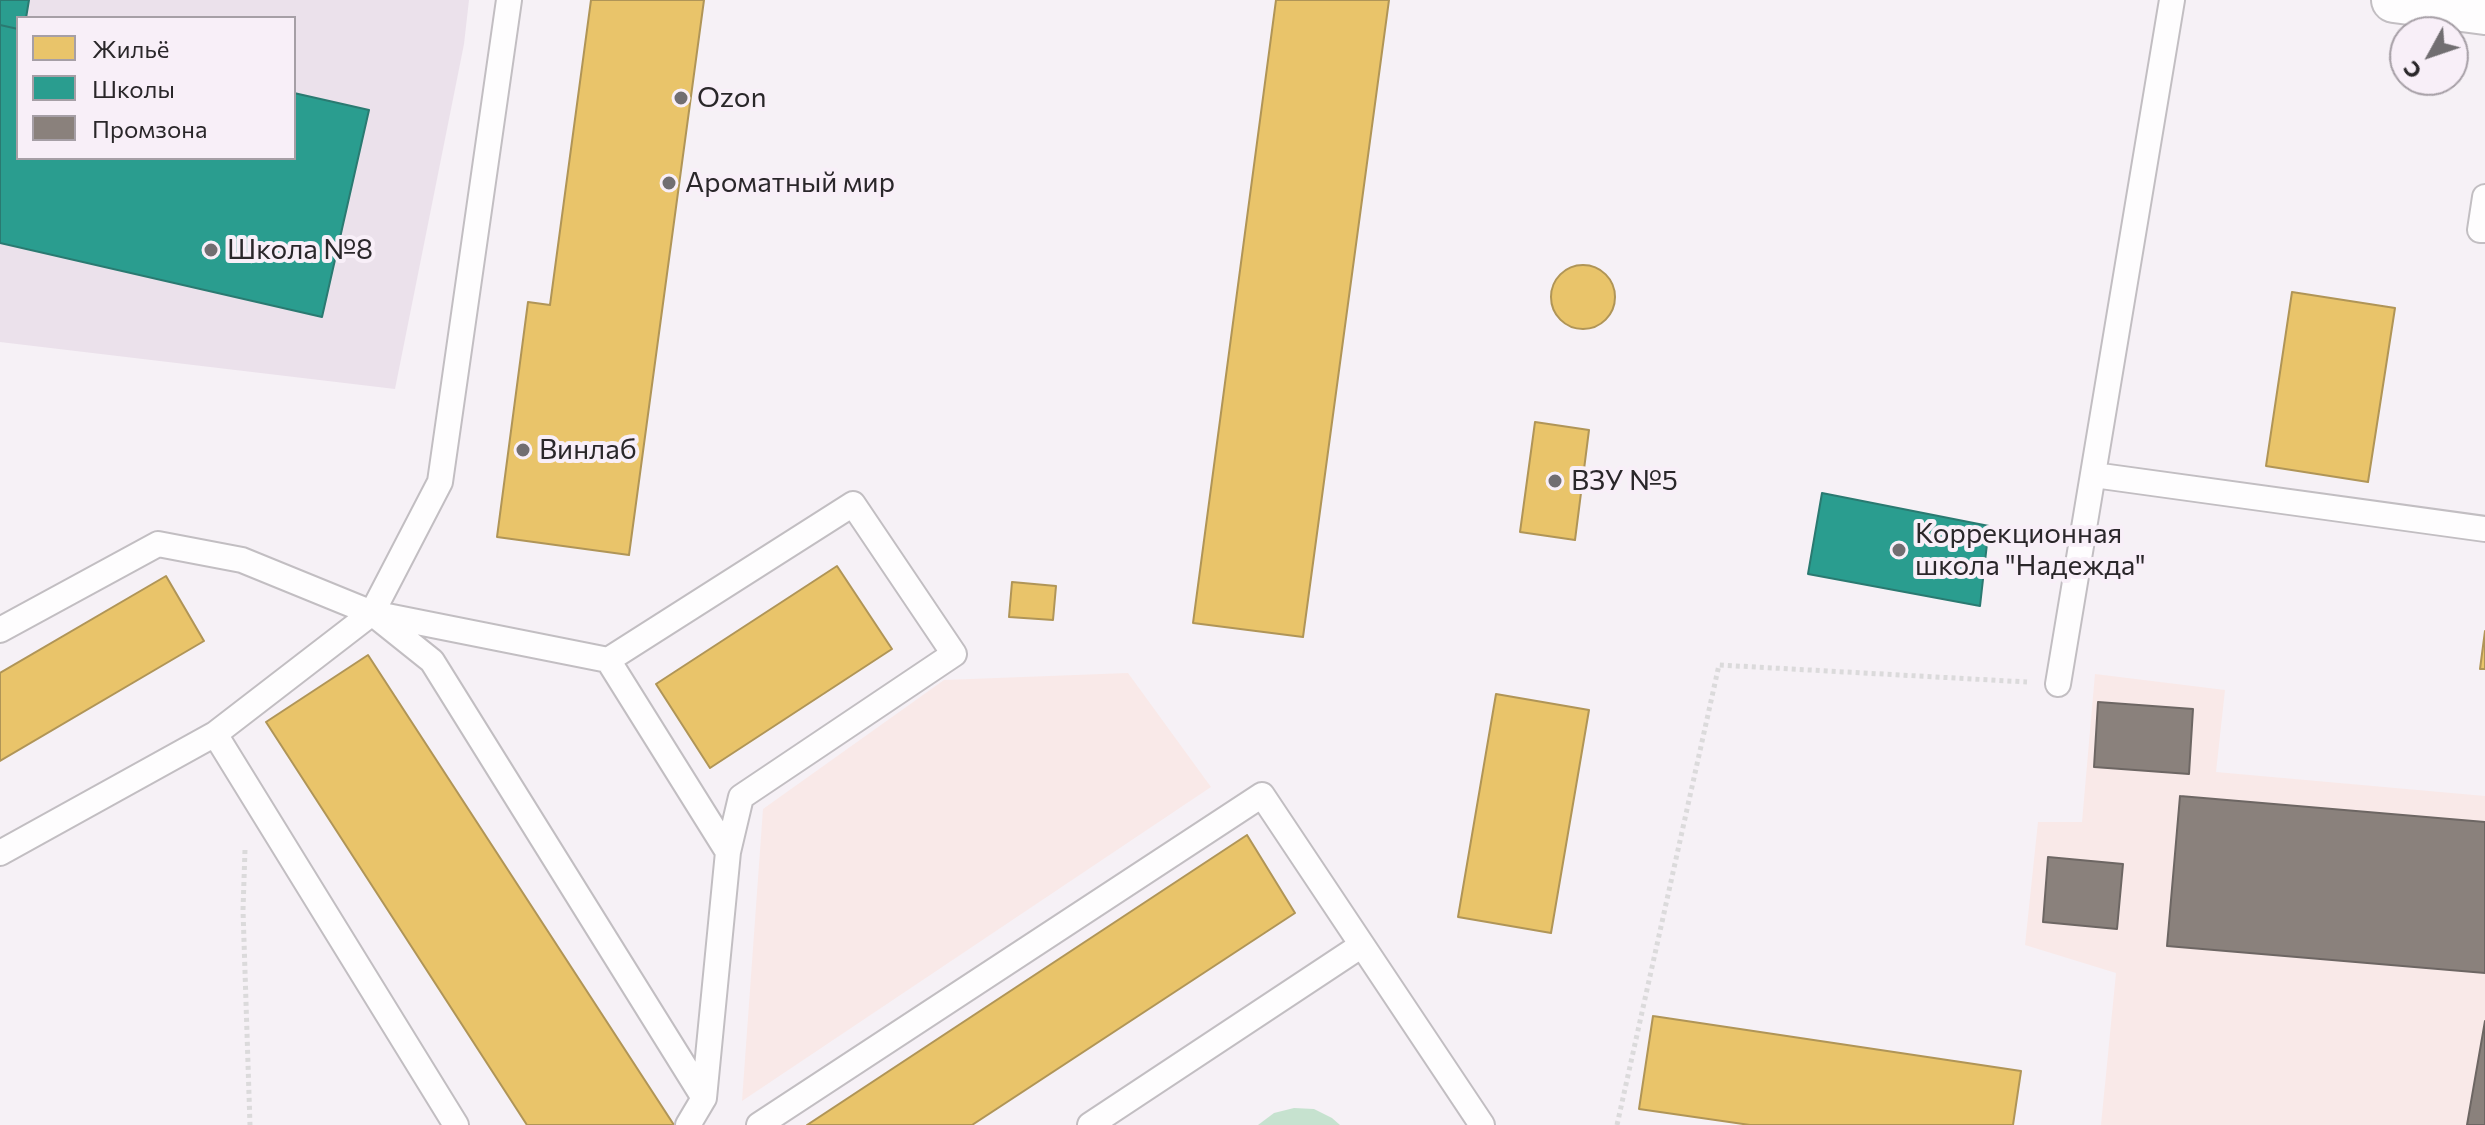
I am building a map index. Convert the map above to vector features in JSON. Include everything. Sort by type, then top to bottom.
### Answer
[{"type":"street","points":[[2394,0],[2485,12]]},
{"type":"lane","points":[[0,853],[215,734],[372,613],[440,482],[509,0]]},
{"type":"lane","points":[[2058,684],[2172,0]]},
{"type":"lane","points":[[2485,197],[2480,230],[2485,230]]},
{"type":"lane","points":[[2094,475],[2485,529]]},
{"type":"lane","points":[[0,630],[158,544],[242,560],[372,613],[608,660],[853,504],[954,654],[741,797],[728,852],[704,1098],[688,1125]]},
{"type":"lane","points":[[372,613],[432,661],[704,1098]]},
{"type":"lane","points":[[608,660],[728,852]]},
{"type":"lane","points":[[215,734],[456,1125]]},
{"type":"lane","points":[[759,1125],[1262,795],[1482,1125]]},
{"type":"lane","points":[[1090,1125],[1362,945]]},
{"type":"path","points":[[1617,1125],[1719,665],[2058,684]]},
{"type":"path","points":[[246,785],[243,910],[250,1125]]},
{"type":"shaded area","name":"Школа №8","points":[[0,0],[469,0],[464,44],[395,389],[0,342]]},
{"type":"shaded area","points":[[1128,673],[1211,787],[742,1101],[763,809],[944,680]]},
{"type":"shaded area","points":[[2095,674],[2225,690],[2216,772],[2485,796],[2485,1125],[2101,1125],[2116,973],[2025,945],[2038,822],[2082,822]]},
{"type":"green space","points":[[1294,1108],[1314,1109],[1340,1125],[1258,1125],[1274,1113]]},
{"type":"building: Жильё","points":[[591,0],[704,0],[629,555],[497,537],[528,302],[550,305]]},
{"type":"building: Жильё","points":[[1276,0],[1389,0],[1303,637],[1193,623]]},
{"type":"building: Жильё","points":[[1577,265],[1589,265],[1606,274],[1613,285],[1613,309],[1606,320],[1589,329],[1577,329],[1565,324],[1556,315],[1551,303],[1551,291],[1556,279],[1565,270]]},
{"type":"building: Жильё","points":[[2292,292],[2395,308],[2368,482],[2266,466]]},
{"type":"building: Жильё","name":"ВЗУ №5","points":[[1535,422],[1589,430],[1575,540],[1520,532]]},
{"type":"building: Жильё","points":[[837,566],[892,649],[710,768],[656,684]]},
{"type":"building: Жильё","points":[[166,576],[204,641],[0,761],[0,673]]},
{"type":"building: Жильё","points":[[1012,582],[1056,586],[1053,620],[1009,617]]},
{"type":"building: Жильё","points":[[2485,631],[2485,669],[2480,669]]},
{"type":"building: Жильё","points":[[368,655],[674,1125],[527,1125],[266,722]]},
{"type":"building: Жильё","points":[[1496,694],[1589,710],[1551,933],[1458,917]]},
{"type":"building: Жильё","points":[[1247,835],[1295,913],[972,1125],[807,1125]]},
{"type":"building: Жильё","points":[[1653,1016],[2021,1071],[2013,1125],[1750,1125],[1639,1109]]},
{"type":"building: Школы","points":[[0,0],[29,0],[26,16],[16,16],[16,29],[0,25]]},
{"type":"building: Школы","points":[[0,25],[16,29],[16,160],[296,160],[296,93],[369,110],[322,317],[0,243]]},
{"type":"building: Школы","name":"Коррекционная школа \"Надежда\"","points":[[1822,493],[1989,526],[1980,606],[1808,574]]},
{"type":"building: Промзона","points":[[2098,702],[2193,709],[2189,774],[2094,767]]},
{"type":"building: Промзона","points":[[2180,796],[2485,822],[2485,973],[2167,946]]},
{"type":"building: Промзона","points":[[2048,857],[2123,864],[2117,929],[2043,922]]},
{"type":"building: Промзона","points":[[2485,1021],[2485,1125],[2467,1125]]},
{"type":"place","name":"Ozon","points":[[681,98]]},
{"type":"place","name":"Ароматный мир","points":[[669,183]]},
{"type":"place","name":"Школа №8","points":[[211,250]]},
{"type":"place","name":"Винлаб","points":[[523,450]]},
{"type":"place","name":"ВЗУ №5","points":[[1555,481]]},
{"type":"place","name":"Коррекционная школа \"Надежда\"","points":[[1899,550]]}]
